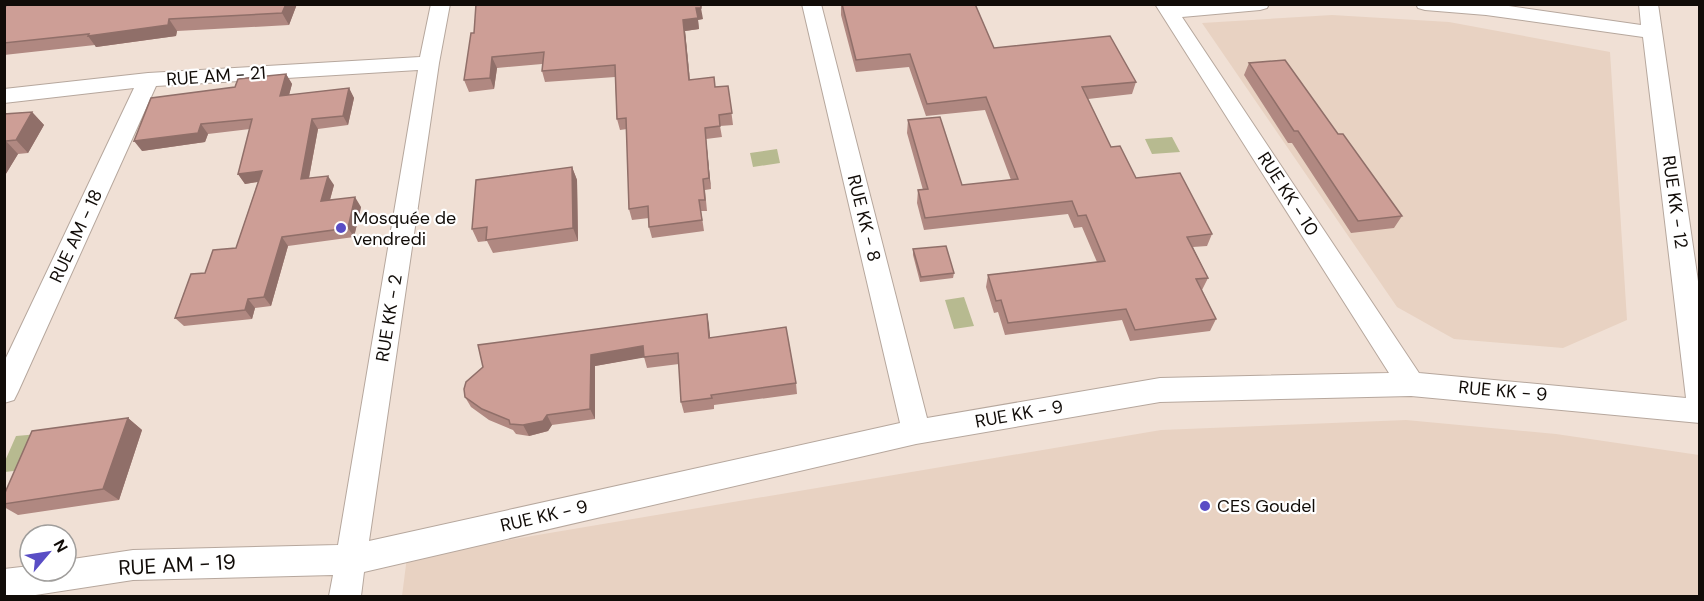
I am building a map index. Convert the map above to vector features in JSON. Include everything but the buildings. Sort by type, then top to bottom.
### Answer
[{"type":"street","name":"RUE KK - 2","points":[[345,597],[429,63],[441,4]]},
{"type":"street","name":"RUE KK - 8","points":[[811,4],[916,432]]},
{"type":"street","points":[[1167,8],[1260,4]]},
{"type":"street","points":[[1425,4],[1485,9],[1650,32]]},
{"type":"street","name":"RUE KK - 12","points":[[1648,4],[1650,32],[1676,200],[1700,400]]},
{"type":"street","name":"RUE KK - 10","points":[[1167,8],[1411,384]]},
{"type":"street","name":"RUE AM - 21","points":[[4,96],[148,80],[429,63]]},
{"type":"street","name":"RUE AM - 18","points":[[4,392],[148,80]]},
{"type":"street","name":"RUE KK - 9","points":[[351,560],[916,432],[1160,390],[1411,384],[1700,411]]},
{"type":"street","name":"RUE AM - 19","points":[[4,585],[133,565],[351,560]]},
{"type":"shaded area","points":[[1332,15],[1449,22],[1610,52],[1627,320],[1563,348],[1454,339],[1397,307],[1202,23]]},
{"type":"shaded area","points":[[1172,137],[1180,152],[1152,154],[1145,139]]},
{"type":"shaded area","points":[[777,149],[780,163],[753,167],[750,153]]},
{"type":"shaded area","points":[[964,297],[974,326],[954,329],[945,300]]},
{"type":"shaded area","name":"CES Goudel","points":[[1406,420],[1556,434],[1699,455],[1699,596],[402,596],[407,557],[1161,430]]},
{"type":"shaded area","points":[[39,434],[22,470],[5,472],[5,461],[16,436]]},
{"type":"place","name":"Mosquée de vendredi","points":[[341,228]]},
{"type":"place","name":"CES Goudel","points":[[1205,506]]}]
